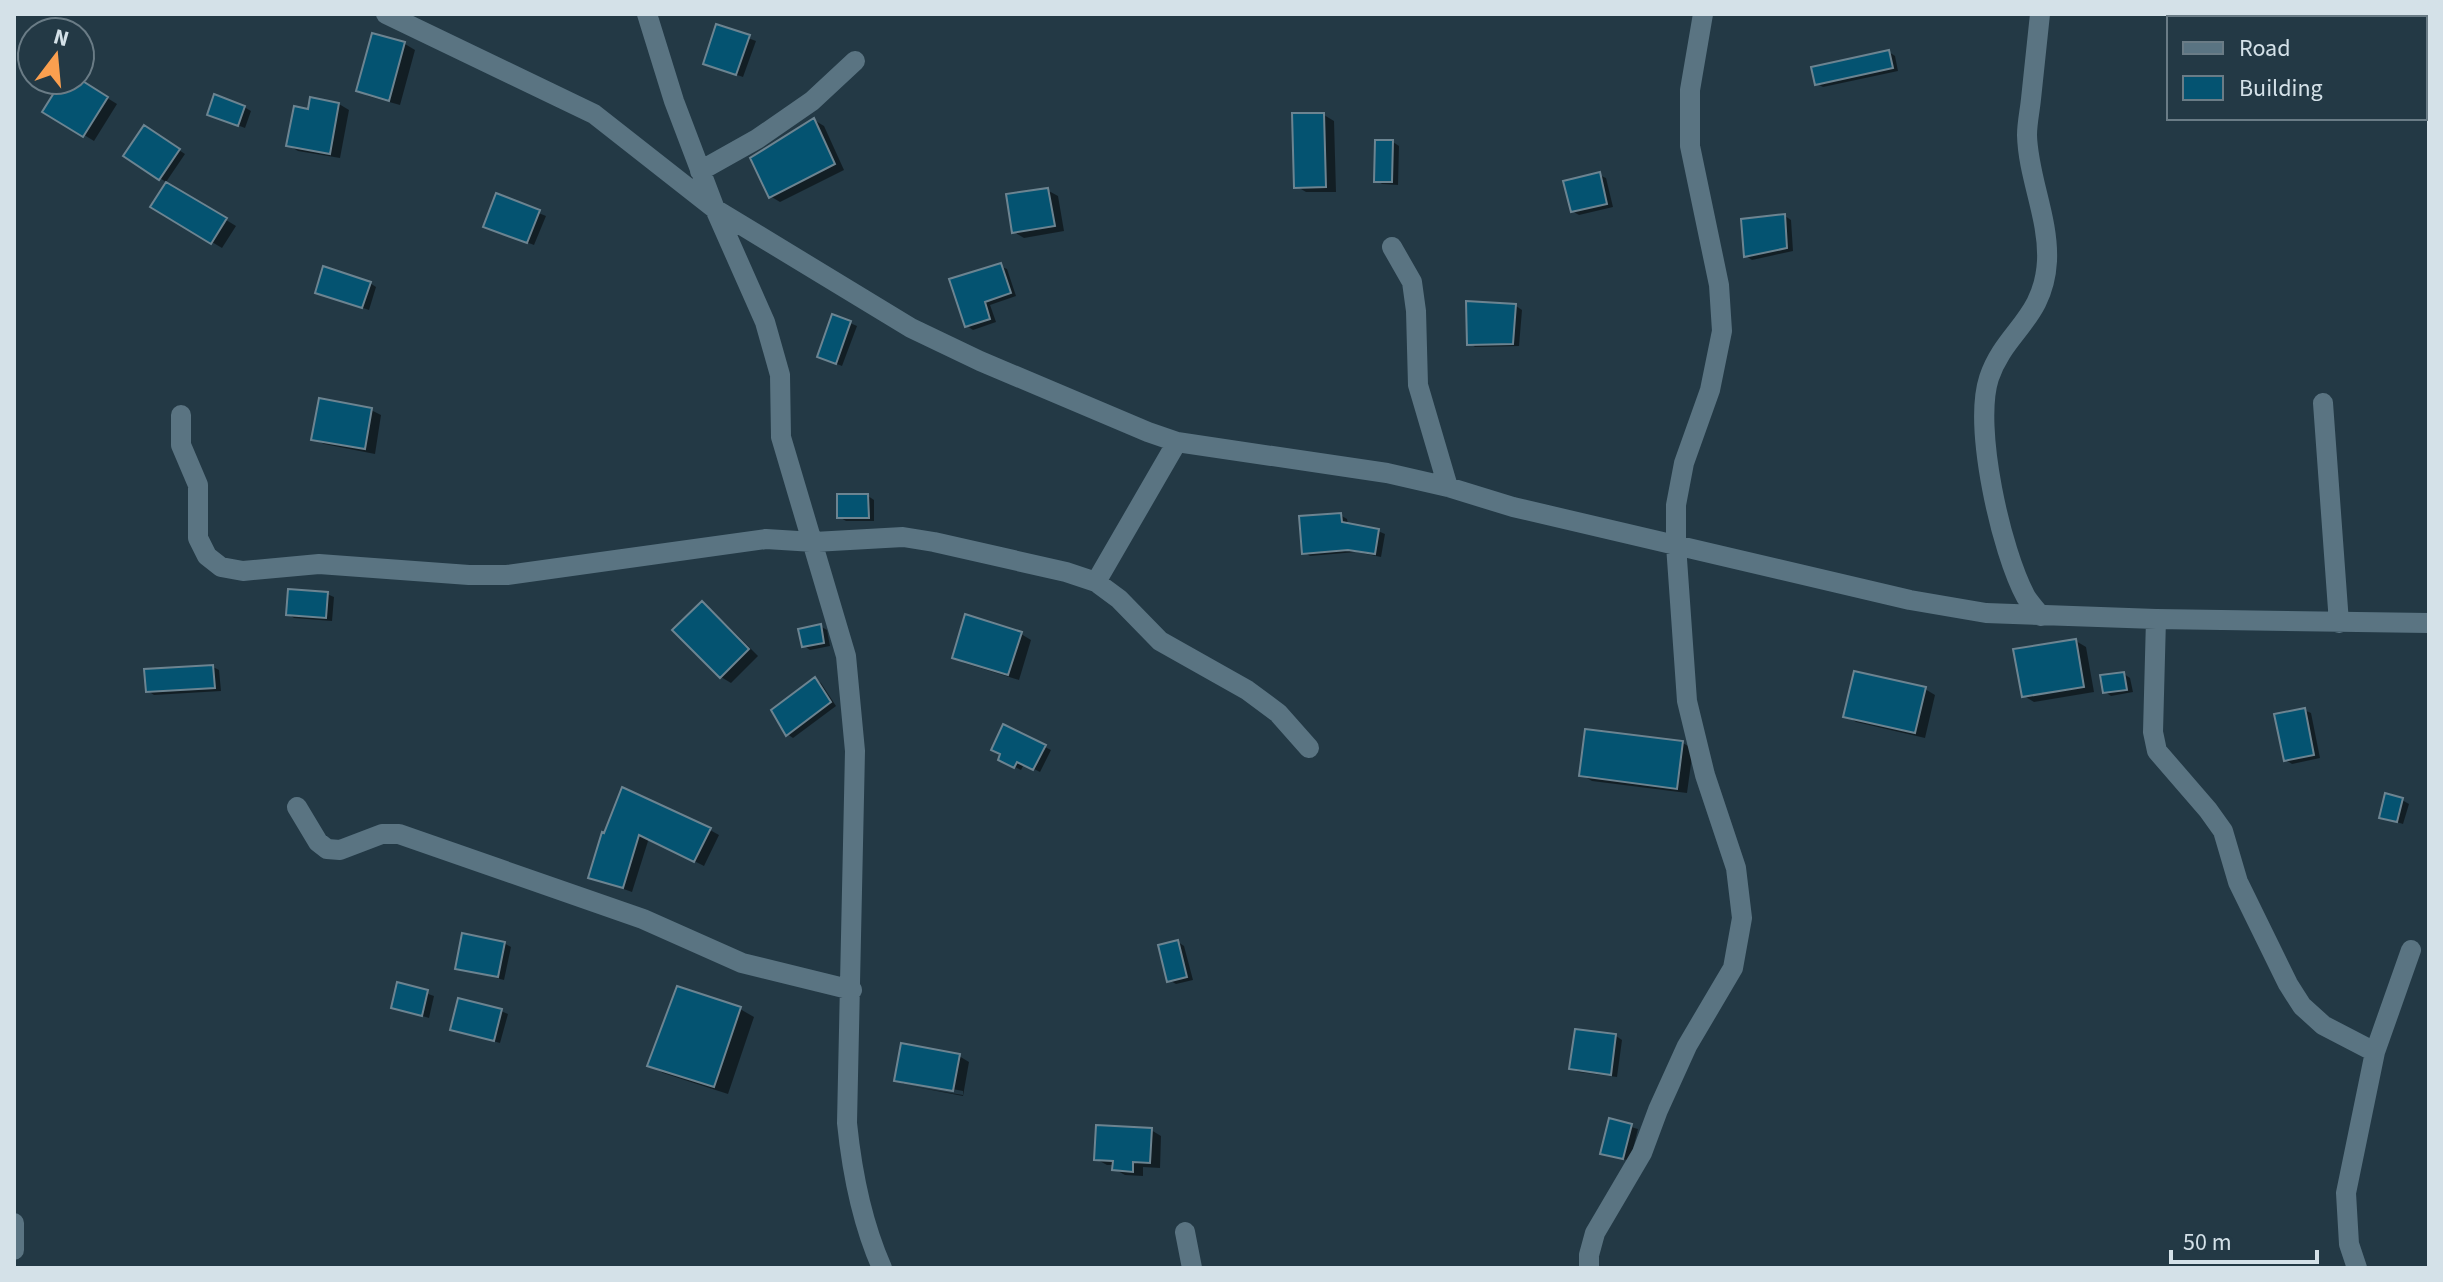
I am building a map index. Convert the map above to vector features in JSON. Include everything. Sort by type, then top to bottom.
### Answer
[{"type":"street","points":[[386,14],[594,114],[715,209],[911,328],[980,361],[1177,442],[1387,473],[1513,507],[1910,600],[1986,613],[2429,623]]},
{"type":"street","points":[[647,14],[700,171],[765,322],[780,375],[781,437],[846,656],[855,751],[847,1123],[852,1169],[874,1251],[882,1268]]},
{"type":"street","points":[[1589,1268],[1595,1233],[1642,1153],[1687,1046],[1733,968],[1742,918],[1736,868],[1705,775],[1687,701],[1676,545],[1676,505],[1684,463],[1710,390],[1722,331],[1719,285],[1690,146],[1690,90],[1703,14]]},
{"type":"street","points":[[2040,14],[2027,134],[2046,231],[2044,289],[2029,318],[2004,350],[1989,376],[1983,404],[1986,450],[2004,538],[2027,598],[2041,616]]},
{"type":"street","points":[[700,171],[757,139],[812,101],[855,61]]},
{"type":"street","points":[[1392,247],[1412,282],[1418,385],[1448,487]]},
{"type":"street","points":[[2323,403],[2339,623]]},
{"type":"street","points":[[181,415],[181,445],[198,485],[198,538],[207,556],[221,567],[243,571],[319,564],[507,575],[766,539],[814,542],[903,537],[1066,572],[1096,582],[1119,599],[1160,641],[1247,690],[1278,713],[1309,748]]},
{"type":"street","points":[[1096,582],[1177,442]]},
{"type":"street","points":[[2156,619],[2153,732],[2157,751],[2223,831],[2238,882],[2302,1006],[2323,1025],[2375,1052]]},
{"type":"street","points":[[297,807],[318,842],[327,849],[340,850],[382,834],[399,834],[643,919],[742,963],[852,990]]},
{"type":"street","points":[[2357,1268],[2349,1244],[2346,1193],[2375,1052],[2411,950]]},
{"type":"street","points":[[14,1223],[14,1250]]},
{"type":"street","points":[[1185,1232],[1192,1268]]},
{"type":"building","points":[[716,24],[750,35],[736,75],[703,64]]},
{"type":"building","points":[[372,33],[405,42],[389,101],[356,91]]},
{"type":"building","points":[[1889,50],[1893,68],[1815,85],[1811,67]]},
{"type":"building","points":[[96,89],[108,97],[83,137],[42,112],[52,96],[96,96]]},
{"type":"building","points":[[214,94],[245,106],[238,126],[207,115]]},
{"type":"building","points":[[310,97],[339,103],[330,154],[286,146],[294,106],[308,109]]},
{"type":"building","points":[[1292,113],[1324,113],[1326,187],[1294,188]]},
{"type":"building","points":[[814,118],[835,164],[769,198],[750,158]]},
{"type":"building","points":[[144,125],[180,149],[159,180],[123,156]]},
{"type":"building","points":[[1375,140],[1393,140],[1392,182],[1374,182]]},
{"type":"building","points":[[1600,172],[1607,204],[1571,212],[1563,181]]},
{"type":"building","points":[[166,182],[227,218],[211,244],[150,207]]},
{"type":"building","points":[[1048,188],[1055,226],[1012,233],[1006,194]]},
{"type":"building","points":[[496,193],[540,210],[527,243],[483,227]]},
{"type":"building","points":[[1785,214],[1787,248],[1744,257],[1741,219]]},
{"type":"building","points":[[1001,263],[1011,293],[985,302],[990,319],[965,327],[949,279]]},
{"type":"building","points":[[323,266],[371,282],[362,308],[315,293]]},
{"type":"building","points":[[1466,301],[1516,304],[1513,344],[1467,345]]},
{"type":"building","points":[[832,314],[851,321],[836,364],[817,357]]},
{"type":"building","points":[[319,398],[372,408],[365,449],[311,440]]},
{"type":"building","points":[[837,494],[868,494],[869,518],[837,518]]},
{"type":"building","points":[[1341,513],[1342,522],[1379,529],[1375,554],[1348,550],[1302,554],[1299,516]]},
{"type":"building","points":[[288,589],[328,592],[326,618],[286,615]]},
{"type":"building","points":[[702,601],[749,649],[720,678],[672,630]]},
{"type":"building","points":[[965,614],[1022,632],[1008,675],[952,658]]},
{"type":"building","points":[[821,624],[824,643],[802,647],[798,629]]},
{"type":"building","points":[[2076,639],[2084,687],[2022,697],[2013,649]]},
{"type":"building","points":[[213,665],[215,688],[146,692],[144,669]]},
{"type":"building","points":[[1854,671],[1926,687],[1915,733],[1843,717]]},
{"type":"building","points":[[2124,672],[2127,690],[2103,693],[2100,675]]},
{"type":"building","points":[[815,677],[831,702],[786,736],[771,710]]},
{"type":"building","points":[[2305,708],[2314,755],[2284,761],[2274,714]]},
{"type":"building","points":[[1003,724],[1046,745],[1033,770],[1017,762],[1014,768],[998,760],[1000,754],[991,750]]},
{"type":"building","points":[[1585,729],[1683,741],[1677,789],[1579,776]]},
{"type":"building","points":[[622,787],[711,828],[694,862],[639,835],[623,888],[588,878],[602,832]]},
{"type":"building","points":[[2385,793],[2403,798],[2397,822],[2379,818]]},
{"type":"building","points":[[462,933],[505,942],[498,977],[455,969]]},
{"type":"building","points":[[1178,940],[1187,977],[1167,982],[1158,945]]},
{"type":"building","points":[[397,982],[428,990],[422,1016],[391,1008]]},
{"type":"building","points":[[677,986],[741,1007],[714,1087],[647,1066]]},
{"type":"building","points":[[458,998],[502,1009],[494,1041],[450,1030]]},
{"type":"building","points":[[1575,1029],[1616,1034],[1611,1075],[1569,1069]]},
{"type":"building","points":[[901,1043],[960,1054],[953,1091],[894,1081]]},
{"type":"building","points":[[1609,1118],[1632,1124],[1623,1159],[1600,1154]]},
{"type":"building","points":[[1096,1125],[1152,1128],[1150,1163],[1133,1162],[1133,1172],[1112,1170],[1113,1161],[1094,1160]]}]
